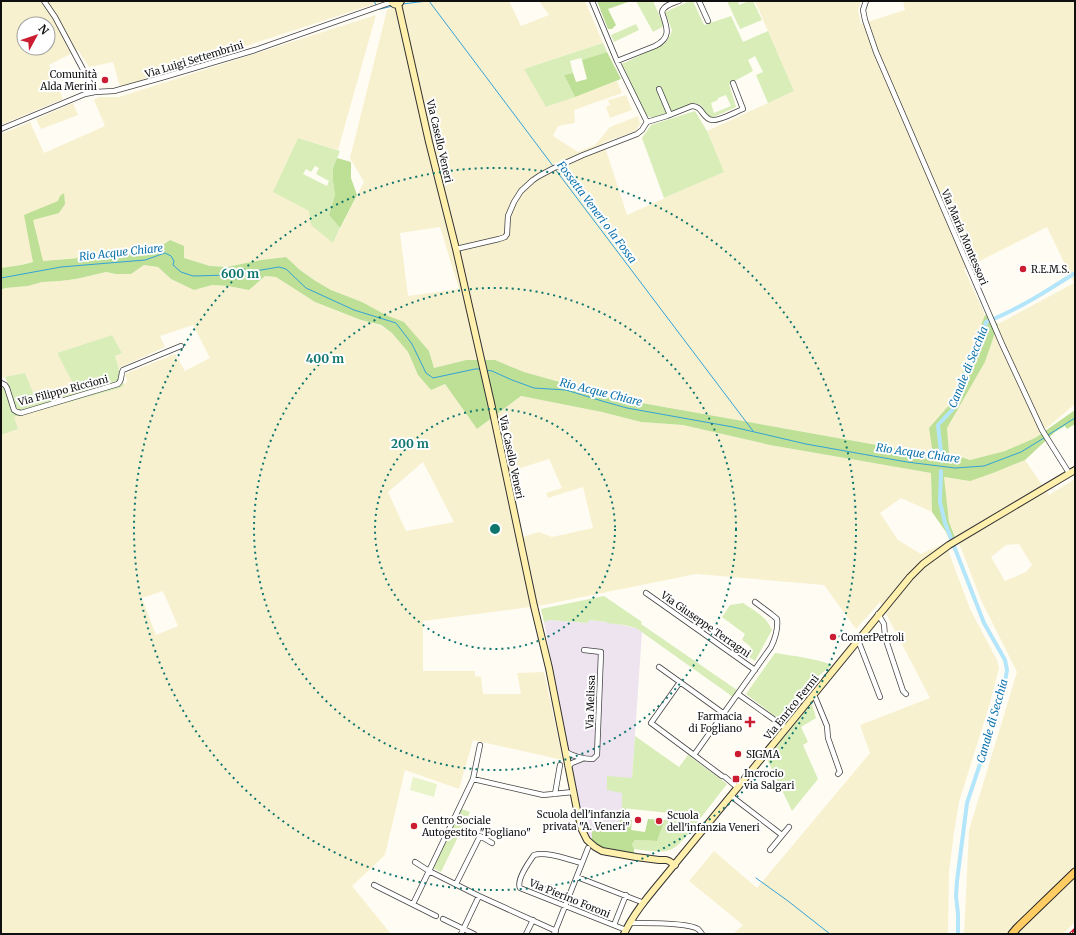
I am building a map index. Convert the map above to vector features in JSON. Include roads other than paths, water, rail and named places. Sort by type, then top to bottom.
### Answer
[{"type":"main road","points":[[1012,934],[1075,872]]},
{"type":"street","points":[[44,1],[55,17],[95,92]]},
{"type":"street","points":[[392,1],[394,4],[399,4]]},
{"type":"street","name":"Via Luigi Settembrini","points":[[1,129],[77,97],[95,92],[114,91],[255,50],[392,1]]},
{"type":"street","points":[[592,1],[617,61],[647,122]]},
{"type":"street","points":[[617,61],[659,44],[664,39],[668,28],[662,12],[663,9],[679,1]]},
{"type":"street","points":[[699,1],[708,22]]},
{"type":"street","name":"Via Maria Montessori","points":[[866,1],[863,10],[876,52],[992,320],[1043,432],[1072,472]]},
{"type":"street","name":"Via Casello Veneri","points":[[399,4],[429,142],[456,249],[491,403],[534,606],[549,668],[573,792],[582,830],[587,840],[602,851],[659,860],[672,867]]},
{"type":"street","points":[[456,249],[505,237],[507,234],[510,209],[521,190],[528,184],[539,176],[566,162],[637,134],[642,130],[647,122],[670,115],[688,107],[695,106],[699,108],[706,118],[711,120],[716,120],[743,109],[733,83]]},
{"type":"street","points":[[660,89],[670,115]]},
{"type":"street","name":"Via Filippo Riccioni","points":[[1,383],[7,388],[14,410],[21,412],[118,384],[121,382],[122,373],[124,370],[181,346]]},
{"type":"street","name":"Via Enrico Fermi","points":[[625,932],[644,903],[672,867],[738,788],[878,614],[910,577],[923,564],[949,546],[1072,472]]},
{"type":"street","name":"Via Giuseppe Terragni","points":[[646,593],[755,670]]},
{"type":"street","name":"Via Giuseppe Terragni","points":[[694,755],[774,641],[777,619],[755,602]]},
{"type":"street","points":[[878,614],[884,624],[885,636],[903,690],[906,694]]},
{"type":"street","points":[[858,640],[880,697]]},
{"type":"street","name":"Via Melissa","points":[[568,766],[583,759],[593,759],[597,756],[601,652],[584,650]]},
{"type":"street","points":[[659,667],[724,713]]},
{"type":"street","points":[[680,682],[651,723],[738,788]]},
{"type":"street","points":[[738,694],[786,728]]},
{"type":"street","points":[[813,695],[827,726],[828,738],[840,772],[838,774]]},
{"type":"street","points":[[413,904],[473,779],[480,745]]},
{"type":"street","points":[[566,752],[583,759]]},
{"type":"street","points":[[555,794],[560,765]]},
{"type":"street","points":[[473,779],[543,795],[573,792]]},
{"type":"street","points":[[731,796],[782,835]]},
{"type":"street","points":[[770,850],[789,827]]},
{"type":"street","points":[[456,884],[480,836],[492,842]]},
{"type":"street","points":[[415,862],[429,871],[479,896],[533,920],[555,932],[588,848]]},
{"type":"street","name":"Via Pierino Foroni","points":[[582,863],[556,856],[543,854],[534,855],[524,871],[519,882],[519,886],[520,888],[614,925],[625,932]]},
{"type":"street","points":[[577,877],[644,903]]},
{"type":"street","points":[[374,886],[436,916]]},
{"type":"street","points":[[614,925],[626,895]]},
{"type":"street","points":[[461,934],[479,896]]},
{"type":"street","points":[[443,919],[474,934]]},
{"type":"street","points":[[526,934],[533,920]]},
{"type":"street","points":[[630,923],[675,924],[698,929],[702,934]]},
{"type":"waterway","name":"Fossetta Veneri o la Fossa","points":[[374,1],[376,5]]},
{"type":"waterway","name":"Fossetta Veneri o la Fossa","points":[[402,4],[427,1]]},
{"type":"waterway","name":"Fossetta Veneri o la Fossa","points":[[429,1],[553,166]]},
{"type":"waterway","name":"Fossetta Veneri o la Fossa","points":[[380,9],[393,6]]},
{"type":"waterway","name":"Fossetta Veneri o la Fossa","points":[[555,169],[753,431]]},
{"type":"waterway","name":"Rio Acque Chiare","points":[[1,278],[61,267],[145,260],[165,253],[171,256],[174,261],[173,265],[181,272],[193,276],[231,275],[279,267],[286,269],[306,288],[354,310],[396,323],[412,344],[426,373],[433,378],[480,369]]},
{"type":"waterway","name":"Canale di Secchia","points":[[942,461],[938,425],[953,409],[986,322],[1020,306],[1075,273]]},
{"type":"waterway","name":"Rio Acque Chiare","points":[[485,370],[492,371],[534,388],[566,390],[627,408],[733,427],[806,444],[907,462],[955,468],[984,466],[1021,452],[1044,438]]},
{"type":"waterway","name":"Rio Acque Chiare","points":[[1048,435],[1075,418]]},
{"type":"waterway","name":"Canale di Secchia","points":[[941,471],[940,502],[945,523],[984,623],[1005,660],[1007,670],[1004,688],[996,716],[967,803],[957,881],[956,896],[958,934]]},
{"type":"waterway","points":[[756,878],[830,934]]},
{"type":"railway","points":[[1070,934],[1075,929]]},
{"type":"place","name":"Comunità Alda Merini","points":[[105,80]]},
{"type":"place","name":"R.E.M.S.","points":[[1023,269]]},
{"type":"place","name":"ComerPetroli","points":[[833,637]]},
{"type":"place","name":"Farmacia di Fogliano","points":[[750,722]]},
{"type":"place","name":"SIGMA","points":[[738,754]]},
{"type":"place","name":"Incrocio via Salgari","points":[[736,779]]},
{"type":"place","name":"Scuola dell'infanzia privata \"A. Veneri\"","points":[[638,820]]},
{"type":"place","name":"Scuola dell'infanzia Veneri","points":[[659,821]]},
{"type":"place","name":"Centro Sociale Autogestito \"Fogliano\"","points":[[414,826]]}]
